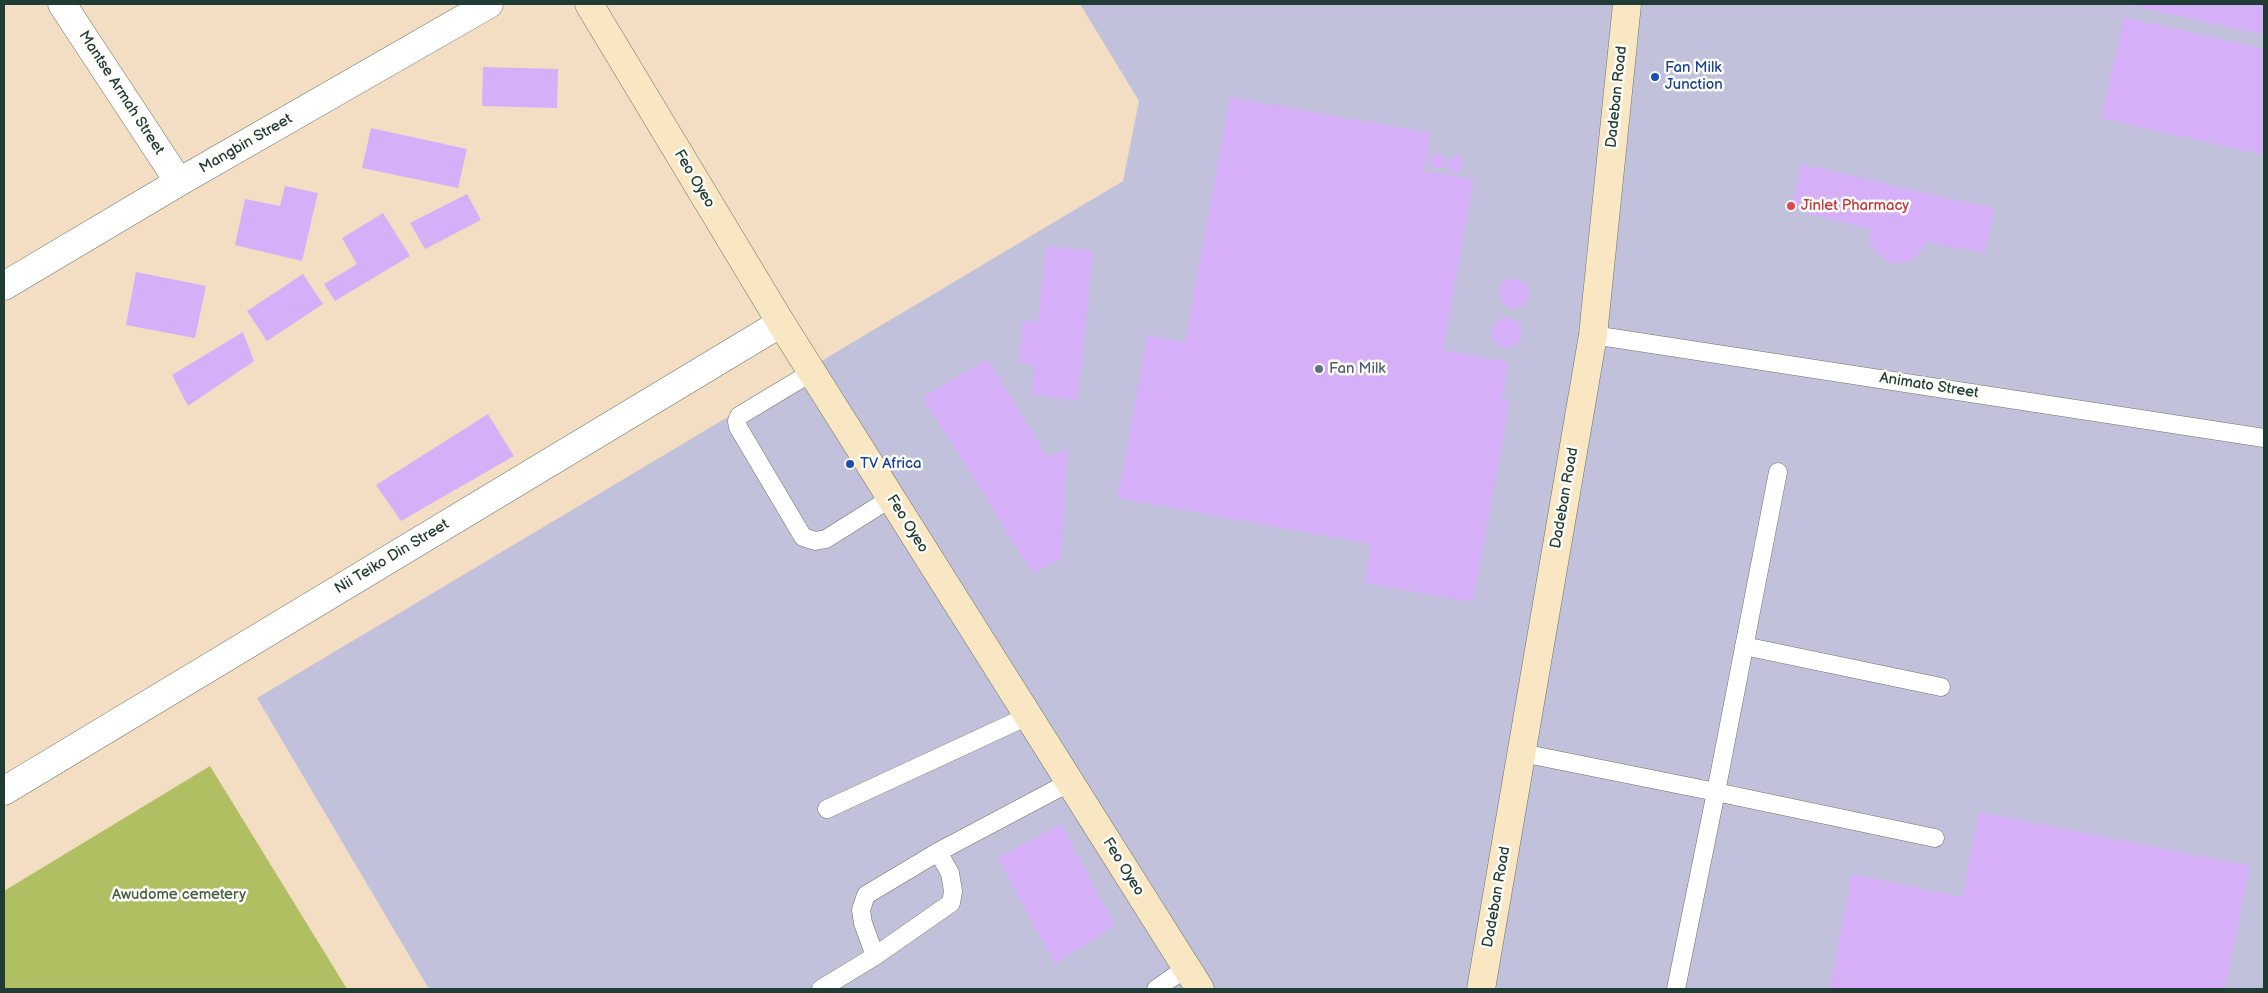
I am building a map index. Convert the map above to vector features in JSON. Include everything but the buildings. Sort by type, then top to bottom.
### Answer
[{"type":"street","name":"Mantse Armah Street","points":[[62,4],[179,182]]},
{"type":"street","name":"Mangbin Street","points":[[4,286],[179,182],[489,4]]},
{"type":"street","name":"Feo Oyeo","points":[[589,4],[781,323],[1193,979]]},
{"type":"street","name":"Dadeban Road","points":[[1482,989],[1593,334],[1627,4]]},
{"type":"street","name":"Nii Teiko Din Street","points":[[4,790],[781,323]]},
{"type":"lane","name":"Animato Street","points":[[1593,334],[2264,438]]},
{"type":"lane","points":[[812,372],[739,416],[737,421],[738,428],[803,537],[815,541],[826,539],[891,498]]},
{"type":"lane","points":[[1676,989],[1778,472]]},
{"type":"lane","points":[[1744,646],[1940,687]]},
{"type":"lane","points":[[827,809],[1028,716]]},
{"type":"lane","points":[[1522,753],[1935,838]]},
{"type":"lane","points":[[875,956],[860,910],[866,895],[938,852],[1070,782]]},
{"type":"lane","points":[[821,989],[875,956],[951,903],[953,891],[950,873],[938,852]]},
{"type":"lane","points":[[1156,989],[1193,979]]},
{"type":"shaded area","points":[[1080,4],[2264,4],[2264,989],[429,989],[257,698],[1123,181],[1139,101]]},
{"type":"green space","name":"Awudome cemetery","points":[[210,766],[347,989],[4,989],[4,891]]},
{"type":"place","name":"Fan Milk Junction","points":[[1655,77]]},
{"type":"place","name":"Jinlet Pharmacy","points":[[1791,206]]},
{"type":"place","name":"Fan Milk","points":[[1319,369]]},
{"type":"place","name":"TV Africa","points":[[850,464]]}]
